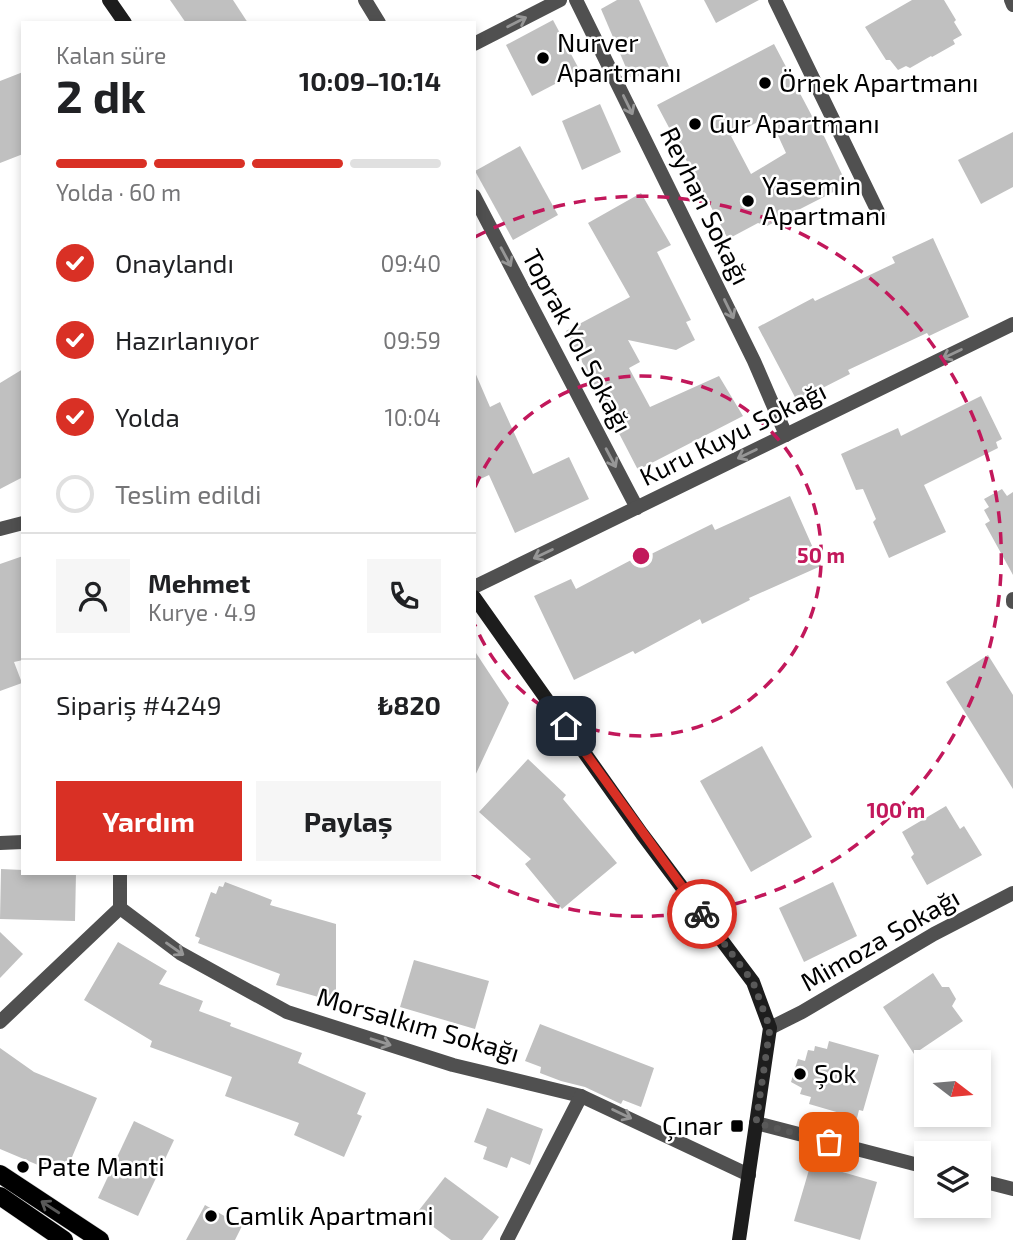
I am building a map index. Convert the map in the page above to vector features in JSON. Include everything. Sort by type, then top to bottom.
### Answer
[{"type":"main road","points":[[109,0],[124,21]]},
{"type":"main road","points":[[476,600],[642,834],[753,982],[770,1028],[739,1240]]},
{"type":"main road","points":[[0,1174],[100,1240]]},
{"type":"main road","points":[[0,1196],[64,1240]]},
{"type":"street","points":[[365,0],[378,21]]},
{"type":"street","points":[[476,43],[560,0]]},
{"type":"street","name":"Reyhan Sokağı","points":[[576,0],[754,361],[786,435]]},
{"type":"street","points":[[775,0],[880,216]]},
{"type":"street","points":[[1010,0],[1013,5]]},
{"type":"street","name":"Toprak Yol Sokağı","points":[[476,200],[637,508]]},
{"type":"street","name":"Kuru Kuyu Sokağı","points":[[476,586],[1013,324]]},
{"type":"street","points":[[0,528],[21,523]]},
{"type":"street","points":[[0,843],[21,842]]},
{"type":"street","points":[[0,1022],[120,908],[120,875]]},
{"type":"street","name":"Mimoza Sokağı","points":[[770,1028],[934,934],[1013,893]]},
{"type":"street","name":"Morsalkım Sokağı","points":[[120,908],[180,953],[287,1012],[453,1065],[581,1096],[749,1175]]},
{"type":"street","points":[[506,1240],[581,1096]]},
{"type":"street","points":[[756,1123],[914,1164]]},
{"type":"street","points":[[991,1183],[1013,1189]]},
{"type":"building","points":[[170,0],[233,0],[247,21],[185,21]]},
{"type":"building","points":[[617,0],[639,0],[672,73],[630,77],[601,9]]},
{"type":"building","points":[[704,0],[759,0],[716,23]]},
{"type":"building","points":[[912,0],[944,0],[962,35],[953,40],[955,44],[932,57],[910,68],[906,66],[898,70],[890,60],[886,60],[865,27]]},
{"type":"building","name":"Nurver Apartmanı","points":[[553,20],[580,71],[532,96],[506,45]]},
{"type":"building","points":[[774,44],[813,118],[815,117],[847,185],[767,226],[758,223],[728,239],[657,105]],"holes":[[[769,116],[786,153],[751,174],[731,136]]]},
{"type":"building","points":[[21,73],[21,155],[0,163],[0,81]]},
{"type":"building","points":[[600,104],[621,152],[582,170],[562,121]]},
{"type":"building","points":[[1013,132],[1013,187],[981,204],[958,160]]},
{"type":"building","points":[[520,146],[558,215],[513,240],[476,170]]},
{"type":"building","points":[[641,193],[671,245],[657,252],[691,320],[686,322],[695,340],[676,350],[628,340],[640,362],[629,368],[650,407],[719,376],[743,416],[638,470],[566,331],[630,297],[588,223]]},
{"type":"building","points":[[933,238],[969,317],[929,336],[927,333],[848,370],[850,374],[797,401],[758,327],[813,298],[815,301],[895,263],[892,257]]},
{"type":"building","points":[[21,370],[21,478],[0,489],[0,383]]},
{"type":"building","points":[[476,375],[490,407],[500,402],[533,474],[569,457],[589,499],[515,533],[489,475],[476,481]]},
{"type":"building","points":[[981,396],[1002,439],[996,442],[998,448],[924,485],[946,532],[889,558],[873,522],[876,519],[863,489],[856,490],[841,454],[898,428],[901,436]]},
{"type":"building","points":[[1002,489],[1007,496],[1013,492],[1013,575],[985,524],[990,521],[984,510],[989,507],[984,499]]},
{"type":"building","points":[[790,496],[821,566],[749,598],[750,600],[702,624],[700,619],[635,654],[633,651],[574,680],[534,596],[571,579],[576,589],[635,558],[637,561],[712,524],[715,530]]},
{"type":"building","points":[[21,557],[21,660],[14,662],[21,683],[0,691],[0,564]]},
{"type":"building","points":[[476,653],[509,703],[476,774]]},
{"type":"building","points":[[988,655],[1013,695],[1013,789],[946,682]]},
{"type":"building","points":[[762,746],[812,837],[751,872],[700,781]]},
{"type":"building","points":[[528,759],[566,795],[563,799],[617,863],[562,909],[525,864],[531,859],[479,812]]},
{"type":"building","points":[[946,806],[960,829],[964,826],[982,855],[927,885],[911,857],[914,854],[902,832]]},
{"type":"building","points":[[1,869],[21,870],[21,875],[76,875],[75,921],[0,919]]},
{"type":"building","points":[[225,882],[272,900],[270,905],[336,924],[336,1002],[276,985],[280,974],[198,943],[200,938],[195,936],[211,892],[216,894],[219,886],[223,887]]},
{"type":"building","points":[[833,882],[857,936],[804,962],[779,908]]},
{"type":"building","points":[[0,932],[23,954],[0,978]]},
{"type":"building","points":[[118,942],[167,971],[159,984],[203,1001],[199,1011],[231,1023],[230,1026],[302,1053],[298,1063],[366,1093],[357,1114],[362,1116],[344,1157],[294,1135],[299,1123],[225,1096],[232,1077],[150,1047],[152,1041],[84,1000]]},
{"type":"building","points":[[414,960],[489,981],[475,1029],[400,1007]]},
{"type":"building","points":[[933,973],[942,987],[949,987],[956,999],[952,1006],[963,1021],[920,1050],[914,1050],[914,1054],[883,1007]]},
{"type":"building","points":[[540,1024],[654,1068],[641,1107],[623,1100],[621,1104],[585,1087],[540,1073],[541,1067],[525,1061]]},
{"type":"building","points":[[829,1041],[879,1055],[863,1111],[859,1110],[857,1118],[809,1104],[811,1097],[800,1094],[802,1088],[791,1082],[798,1059],[805,1061],[808,1050],[814,1051],[815,1046],[827,1049]]},
{"type":"building","points":[[0,1048],[34,1072],[97,1098],[64,1176],[0,1149]]},
{"type":"building","points":[[487,1108],[543,1129],[530,1165],[511,1157],[507,1168],[483,1159],[487,1147],[474,1142]]},
{"type":"building","points":[[134,1121],[174,1140],[138,1216],[98,1198]]},
{"type":"building","points":[[811,1163],[877,1182],[860,1240],[794,1221]]},
{"type":"building","points":[[445,1177],[499,1217],[482,1240],[451,1240],[416,1214]]},
{"type":"building","name":"Camlik Apartmani","points":[[205,1205],[242,1226],[235,1240],[186,1240]]},
{"type":"way so far","points":[[702,914],[753,982],[770,1028],[756,1123],[829,1142]]},
{"type":"place","name":"Nurver Apartmanı","points":[[543,58]]},
{"type":"place","name":"Örnek Apartmanı","points":[[765,83]]},
{"type":"place","name":"Gur Apartmanı","points":[[695,124]]},
{"type":"place","name":"Yasemin Apartmanı","points":[[748,201]]},
{"type":"place","name":"Şok","points":[[800,1074]]},
{"type":"place","name":"Çınar","points":[[737,1126]]},
{"type":"place","name":"Pate Manti","points":[[23,1167]]},
{"type":"place","name":"Camlik Apartmani","points":[[211,1216]]},
{"type":"route","points":[[566,726],[702,914]]}]
